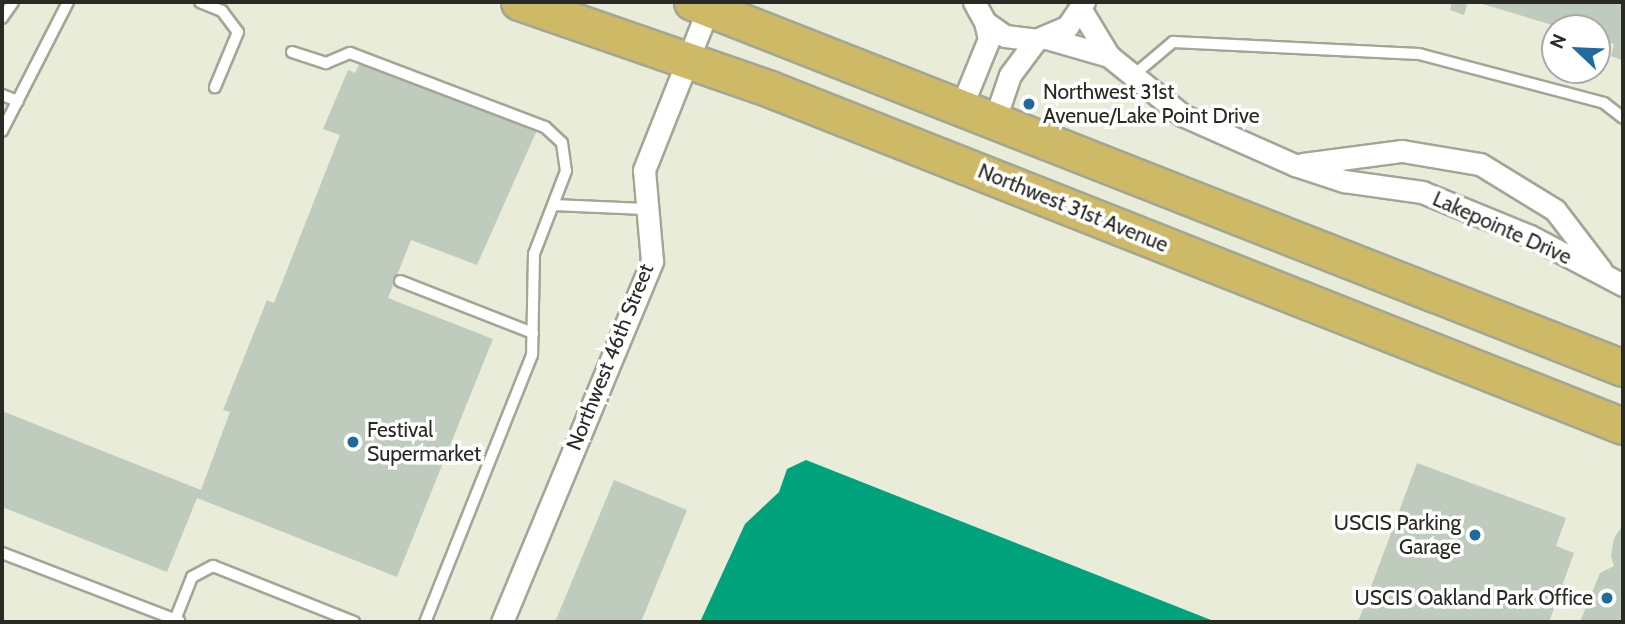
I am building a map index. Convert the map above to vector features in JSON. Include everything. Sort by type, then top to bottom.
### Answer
[{"type":"main road","name":"Northwest 31st Avenue","points":[[519,2],[689,59],[1623,426]]},
{"type":"main road","points":[[701,5],[962,105],[1623,368]]},
{"type":"street","points":[[962,105],[989,39],[985,22],[974,2]]},
{"type":"street","name":"Northwest 46th Street","points":[[502,622],[652,261],[645,209],[645,170],[689,59],[701,5]]},
{"type":"street","points":[[995,119],[1010,75],[1041,39],[1068,27],[1083,6],[1109,56]]},
{"type":"street","points":[[985,22],[1005,36],[1041,39],[1109,56]]},
{"type":"street","name":"Lakepointe Drive","points":[[1109,56],[1135,74],[1182,115],[1295,165],[1344,181],[1422,192],[1530,236],[1623,285]]},
{"type":"street","points":[[1295,165],[1402,151],[1480,164],[1555,210],[1604,274]]},
{"type":"lane","points":[[2,18],[13,2]]},
{"type":"lane","points":[[2,131],[68,2]]},
{"type":"lane","points":[[200,2],[222,11],[238,32],[215,87]]},
{"type":"lane","points":[[1135,74],[1173,42],[1419,54],[1604,103],[1623,118]]},
{"type":"lane","points":[[292,52],[326,63],[350,53],[545,127],[562,143],[566,171],[534,254],[532,355],[425,622]]},
{"type":"lane","points":[[2,95],[18,101]]},
{"type":"lane","points":[[553,205],[645,209]]},
{"type":"lane","points":[[400,281],[533,333]]},
{"type":"lane","points":[[2,553],[178,621],[192,577],[213,566],[354,622]]},
{"type":"shaded area","points":[[806,460],[1216,622],[700,622],[745,524],[779,492],[787,469]]},
{"type":"building","points":[[1452,2],[1468,2],[1464,15],[1450,10]]},
{"type":"building","points":[[1476,2],[1623,2],[1622,60],[1611,56],[1614,44],[1611,43],[1611,14],[1541,14],[1541,22]]},
{"type":"building","points":[[361,61],[537,130],[477,265],[411,240],[388,298],[493,339],[397,577],[197,498],[167,572],[2,507],[2,411],[201,490],[230,412],[223,410],[267,300],[274,303],[340,135],[323,129],[348,70],[355,73]]},
{"type":"building","name":"USCIS Parking Garage","points":[[1417,463],[1566,518],[1556,546],[1574,553],[1549,622],[1358,622]]},
{"type":"building","points":[[614,480],[687,510],[641,622],[555,622]]},
{"type":"building","name":"USCIS Oakland Park Office","points":[[1623,525],[1623,622],[1580,622],[1600,573],[1614,566],[1611,556],[1614,538]]},
{"type":"place","name":"Northwest 31st Avenue/Lake Point Drive","points":[[1029,104]]},
{"type":"place","name":"Festival Supermarket","points":[[353,442]]},
{"type":"place","name":"USCIS Parking Garage","points":[[1475,535]]},
{"type":"place","name":"USCIS Oakland Park Office","points":[[1607,598]]}]
